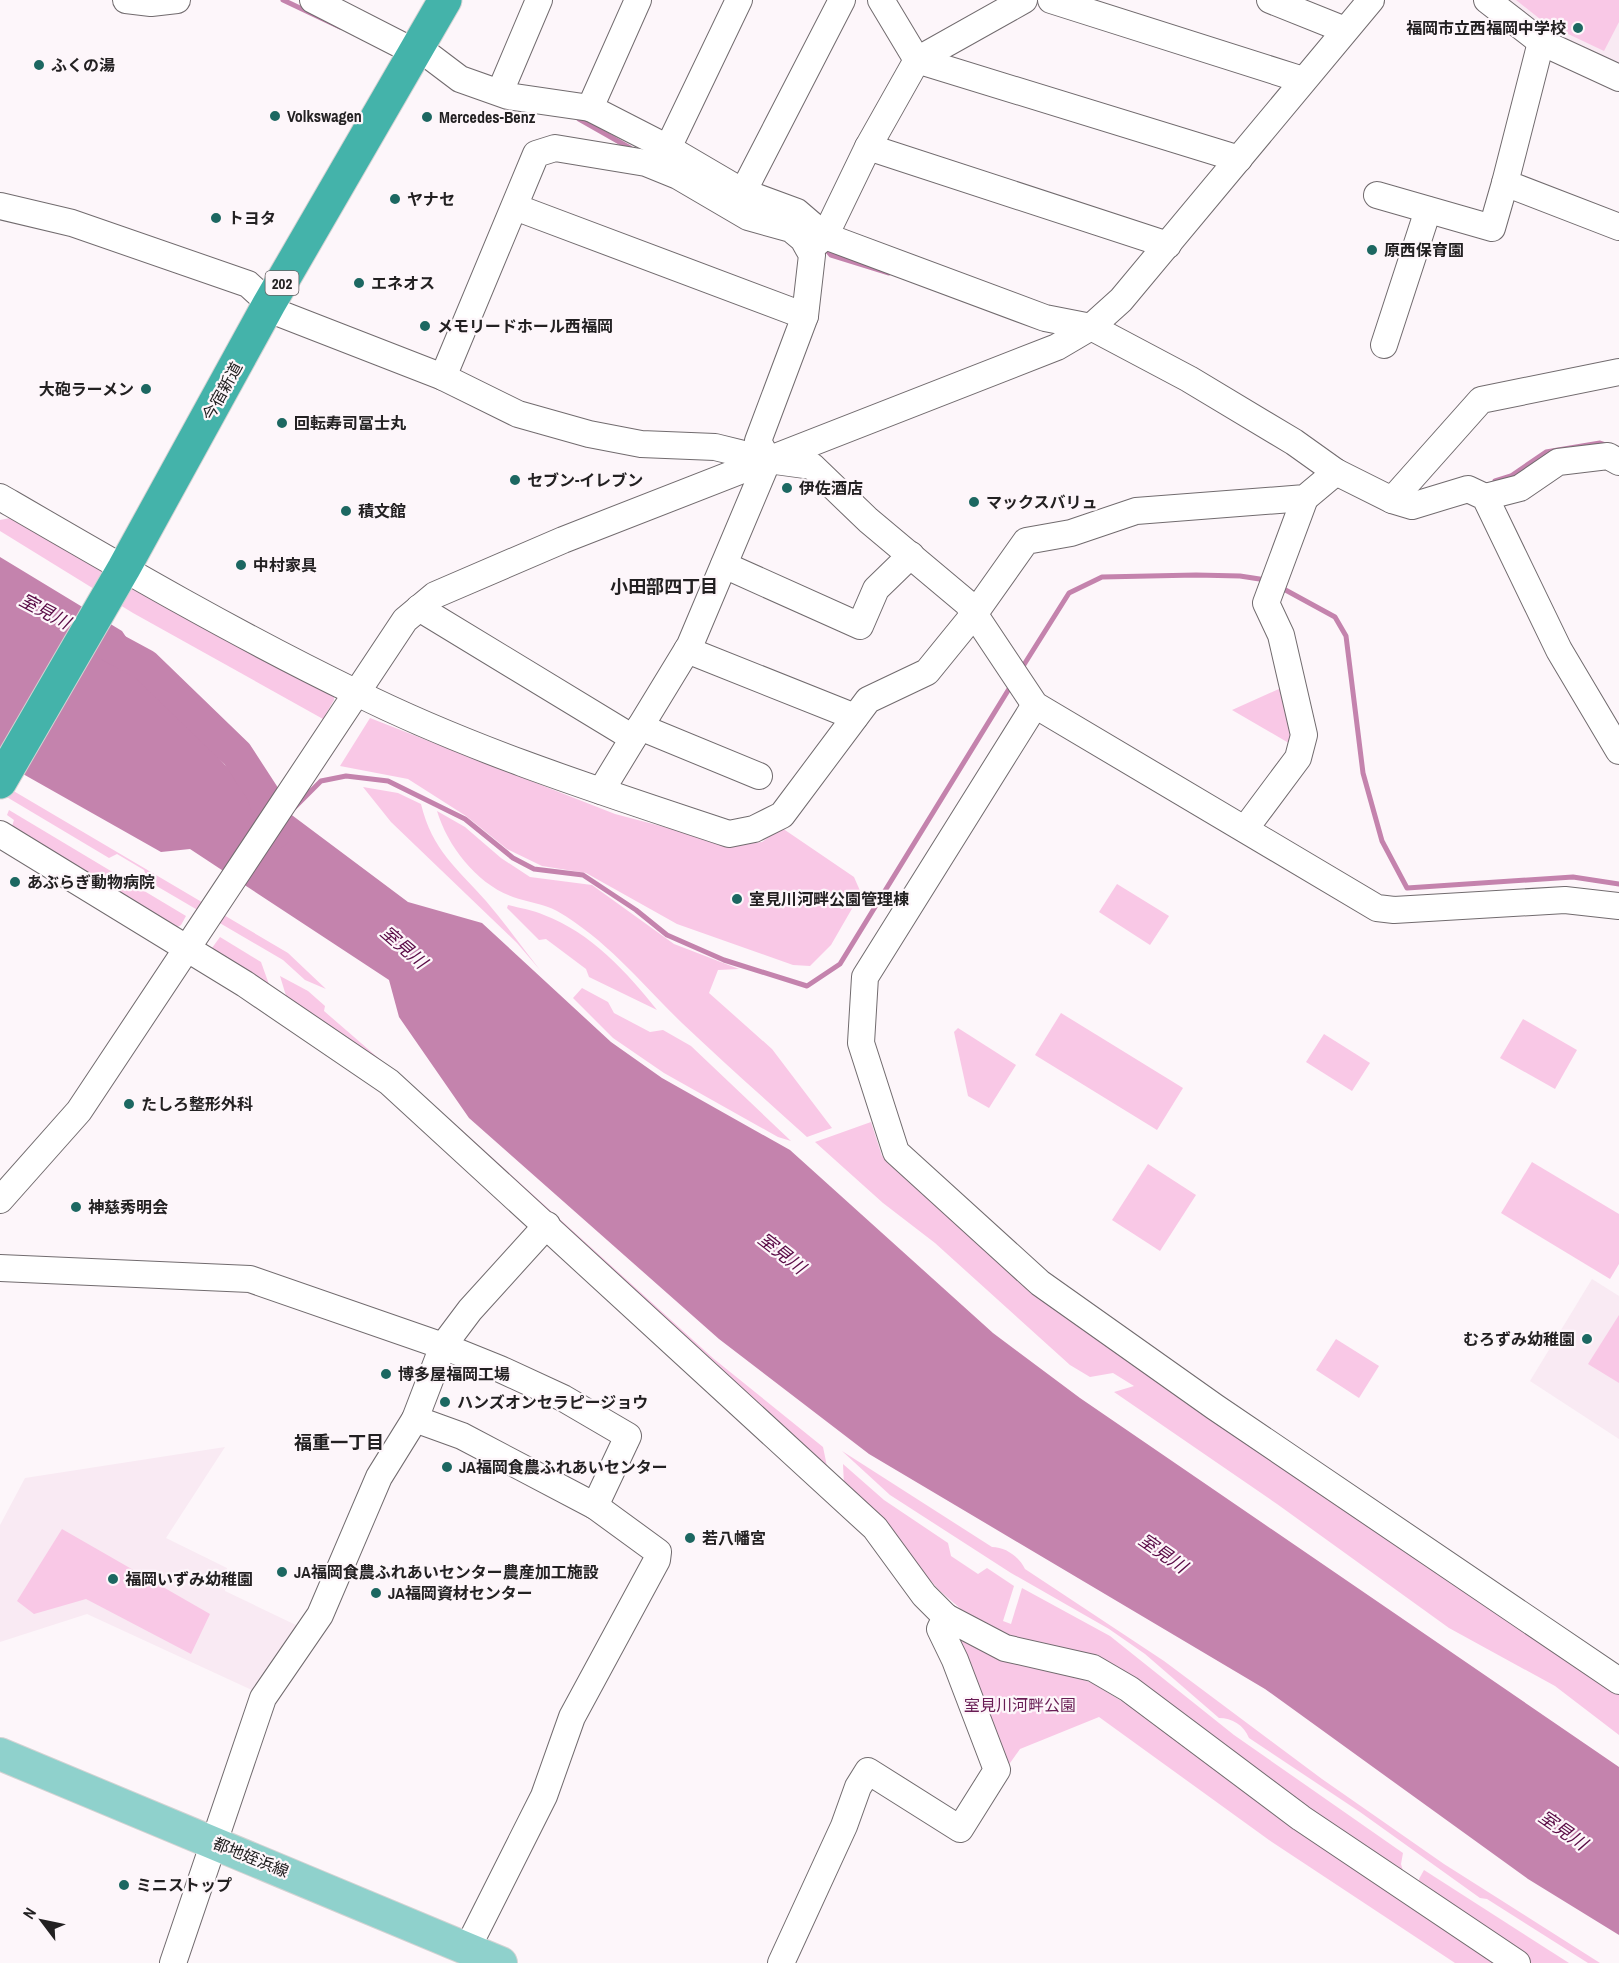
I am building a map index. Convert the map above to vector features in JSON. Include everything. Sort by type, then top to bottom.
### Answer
[{"type":"highway","name":"今宿新道","points":[[410,46],[426,0]]},
{"type":"highway","name":"今宿新道","points":[[0,782],[114,563],[263,299],[410,46],[445,0]]},
{"type":"highway","name":"今宿新道","points":[[0,742],[114,563]]},
{"type":"main road","name":"都地姪浜線","points":[[0,1754],[468,1947],[501,1963]]},
{"type":"street","points":[[126,0],[151,3],[177,0]]},
{"type":"street","points":[[313,0],[410,46],[460,79],[508,96],[590,108],[668,148],[794,220],[804,238],[1045,318],[1091,327],[1189,379],[1294,442],[1336,472],[1392,500],[1412,506],[1468,489],[1485,497],[1559,650],[1619,751]]},
{"type":"street","points":[[500,92],[539,0]]},
{"type":"street","points":[[590,108],[638,0]]},
{"type":"street","points":[[668,148],[739,0]]},
{"type":"street","points":[[743,192],[842,0]]},
{"type":"street","points":[[881,0],[917,60],[1239,159]]},
{"type":"street","points":[[768,460],[758,441],[805,316],[812,255],[868,147],[917,60],[1024,0]]},
{"type":"street","points":[[1051,0],[1303,80]]},
{"type":"street","points":[[0,1200],[79,1111],[185,948],[358,694],[405,620],[435,595],[553,544],[1057,347],[1091,327],[1121,300],[1371,0]]},
{"type":"street","points":[[1487,0],[1541,42],[1619,78]]},
{"type":"street","points":[[1282,2],[1345,30]]},
{"type":"street","points":[[1377,195],[1492,228],[1541,42]]},
{"type":"street","points":[[868,147],[1168,245]]},
{"type":"street","points":[[443,377],[536,154],[555,148],[646,163],[678,176],[748,217],[794,220]]},
{"type":"street","points":[[1505,183],[1619,227]]},
{"type":"street","points":[[0,206],[72,223],[248,284],[281,314],[443,377],[518,414],[589,434],[641,444],[715,447],[768,460],[812,466],[868,520],[911,555],[975,614],[1021,685],[1245,830],[1377,908],[1394,910],[1565,900],[1619,906]]},
{"type":"street","points":[[515,207],[805,316]]},
{"type":"street","points":[[1384,345],[1428,210]]},
{"type":"street","points":[[1392,500],[1481,400],[1619,372]]},
{"type":"street","points":[[1485,497],[1520,488],[1557,462],[1608,456],[1619,462]]},
{"type":"street","points":[[601,791],[687,650],[768,460]]},
{"type":"street","points":[[1245,830],[1298,758],[1304,735],[1281,635],[1266,603],[1305,498],[1336,472]]},
{"type":"street","points":[[0,497],[114,563],[358,694],[542,772],[729,834],[754,828],[782,815],[868,700],[927,672],[975,614],[1026,540],[1071,533],[1136,511],[1305,498]]},
{"type":"street","points":[[724,565],[860,626],[876,590],[911,555]]},
{"type":"street","points":[[419,608],[637,732],[759,776]]},
{"type":"street","points":[[687,650],[855,717]]},
{"type":"street","points":[[1021,685],[865,977],[861,1044],[896,1152],[1040,1283],[1215,1407],[1619,1681]]},
{"type":"street","points":[[0,834],[245,984],[389,1082],[875,1528],[924,1595],[946,1617],[1005,1648],[1093,1668],[1129,1689],[1301,1818],[1440,1914],[1517,1963]]},
{"type":"street","points":[[173,1963],[212,1841],[263,1698],[320,1615],[379,1477],[415,1419],[443,1347],[470,1310],[547,1225]]},
{"type":"street","points":[[0,1268],[250,1279],[443,1347],[563,1398],[628,1436],[595,1506]]},
{"type":"street","points":[[415,1419],[462,1436],[595,1506],[658,1552],[657,1560],[572,1718],[544,1796],[468,1947]]},
{"type":"street","points":[[781,1963],[844,1826],[858,1787],[868,1771],[960,1829],[997,1770],[940,1629],[946,1617]]},
{"type":"shaded area","name":"福岡市立西福岡中学校","points":[[1504,0],[1619,0],[1619,72],[1547,37]]},
{"type":"shaded area","name":"むろずみ幼稚園","points":[[1592,1279],[1619,1296],[1619,1439],[1530,1381]]},
{"type":"shaded area","name":"福岡いずみ幼稚園","points":[[225,1447],[166,1538],[227,1568],[225,1591],[298,1626],[254,1691],[87,1614],[0,1642],[0,1525],[25,1478]]},
{"type":"green space","name":"福岡市立西福岡中学校","points":[[1516,0],[1619,0],[1619,22],[1604,51],[1545,23]]},
{"type":"green space","points":[[15,517],[334,692],[334,700],[323,719],[133,613],[0,531],[0,520]]},
{"type":"green space","points":[[1290,684],[1299,749],[1232,710]]},
{"type":"green space","points":[[370,718],[615,814],[733,845],[762,842],[782,828],[854,877],[861,893],[831,945],[810,966],[793,965],[677,924],[586,873],[542,866],[507,849],[466,816],[408,779],[340,766]]},
{"type":"green space","points":[[0,783],[288,953],[326,989],[305,980],[283,960],[148,881],[144,870],[117,854],[109,858],[0,793]]},
{"type":"green space","points":[[363,787],[398,793],[421,804],[439,846],[493,909],[540,970],[517,943],[391,822]]},
{"type":"green space","points":[[9,810],[186,916],[181,925],[173,930],[11,829],[14,820],[7,815]]},
{"type":"green space","points":[[437,811],[465,827],[501,858],[530,877],[592,885],[674,944],[739,969],[718,970],[709,993],[772,1049],[832,1128],[807,1137],[697,1038],[592,935],[557,911],[513,897],[487,883],[456,851]]},
{"type":"green space","points":[[1117,884],[1169,916],[1150,945],[1099,912]]},
{"type":"green space","points":[[508,905],[540,913],[577,932],[621,968],[657,1010],[589,977],[586,969],[546,939],[539,940],[507,908]]},
{"type":"green space","points":[[220,937],[261,962],[271,990],[219,957],[212,948]]},
{"type":"green space","points":[[280,976],[308,991],[325,1006],[324,1011],[406,1082],[287,999]]},
{"type":"green space","points":[[582,988],[608,1002],[614,1013],[650,1032],[663,1030],[691,1046],[791,1141],[778,1137],[664,1073],[613,1038],[573,998]]},
{"type":"green space","points":[[1061,1013],[1183,1088],[1157,1130],[1035,1055]]},
{"type":"green space","points":[[1523,1019],[1577,1050],[1555,1089],[1500,1058]]},
{"type":"green space","points":[[958,1028],[1016,1065],[989,1108],[968,1096],[954,1032]]},
{"type":"green space","points":[[1324,1034],[1370,1063],[1352,1091],[1306,1062]]},
{"type":"green space","points":[[439,1119],[454,1123],[714,1359],[823,1447],[829,1476]]},
{"type":"green space","points":[[871,1122],[882,1156],[1052,1305],[1214,1422],[1462,1586],[1619,1695],[1619,1735],[1555,1686],[1449,1628],[1277,1504],[1114,1392],[1134,1386],[1113,1373],[1090,1377],[1070,1365],[935,1243],[883,1203],[815,1142]]},
{"type":"green space","points":[[1532,1162],[1619,1214],[1619,1264],[1610,1279],[1501,1213]]},
{"type":"green space","points":[[1148,1164],[1196,1195],[1160,1251],[1112,1220]]},
{"type":"green space","points":[[1619,1315],[1619,1383],[1588,1364]]},
{"type":"green space","points":[[1336,1339],[1379,1366],[1359,1398],[1316,1370]]},
{"type":"green space","points":[[842,1451],[992,1547],[1012,1553],[1025,1569],[1164,1661],[1322,1779],[1444,1864],[1600,1963],[1588,1963],[1487,1899],[1480,1898],[1360,1812],[1249,1738],[1237,1723],[1219,1718],[1145,1654],[1109,1629],[1011,1573],[890,1495]]},
{"type":"green space","points":[[843,1464],[884,1500],[948,1543],[951,1556],[978,1574],[987,1568],[1014,1586],[1003,1621],[1011,1624],[1022,1588],[1110,1636],[1234,1735],[1403,1853],[1401,1864],[1405,1878],[1194,1731],[994,1630],[962,1610],[940,1591],[844,1485]]},
{"type":"green space","points":[[62,1529],[210,1614],[191,1654],[86,1599],[34,1614],[17,1601]]},
{"type":"green space","name":"室見川河畔公園","points":[[950,1632],[998,1657],[1022,1665],[1065,1673],[1092,1683],[1128,1705],[1501,1963],[1455,1963],[1269,1840],[1099,1717],[1020,1749],[991,1790]]},
{"type":"green space","points":[[1424,1870],[1569,1963],[1528,1963],[1419,1891],[1419,1879]]},
{"type":"water","points":[[0,557],[122,631],[171,703],[225,765],[408,902],[482,923],[611,1042],[662,1078],[790,1150],[993,1333],[1080,1398],[1619,1767],[1619,1935],[1528,1879],[1265,1689],[869,1454],[719,1339],[469,1118],[399,1017],[389,980],[190,849],[161,852],[0,761]]},
{"type":"waterway","points":[[283,0],[340,27]]},
{"type":"waterway","points":[[579,119],[630,148]]},
{"type":"waterway","points":[[824,247],[831,255],[889,273]]},
{"type":"waterway","points":[[1495,481],[1511,476],[1546,452],[1600,443],[1606,445]]},
{"type":"waterway","points":[[1020,671],[1069,593],[1102,577],[1196,575],[1240,576],[1266,580]]},
{"type":"waterway","points":[[1280,587],[1335,617],[1346,636],[1363,773],[1382,841],[1407,888],[1573,877],[1619,884]]},
{"type":"waterway","name":"室見川","points":[[108,645],[145,665],[237,754],[263,794],[275,833]]},
{"type":"waterway","points":[[294,808],[321,781],[346,776],[388,781],[465,819],[513,858],[534,869],[583,875],[636,910],[667,935],[724,960],[807,986],[840,964],[1012,684]]},
{"type":"place","name":"福岡市立西福岡中学校","points":[[1578,28]]},
{"type":"place","name":"ふくの湯","points":[[39,65]]},
{"type":"place","name":"Volkswagen","points":[[275,116]]},
{"type":"place","name":"Mercedes-Benz","points":[[427,117]]},
{"type":"place","name":"ヤナセ","points":[[395,199]]},
{"type":"place","name":"トヨタ","points":[[216,218]]},
{"type":"place","name":"原西保育園","points":[[1372,250]]},
{"type":"place","name":"エネオス","points":[[359,283]]},
{"type":"place","name":"メモリードホール西福岡","points":[[425,326]]},
{"type":"place","name":"大砲ラーメン","points":[[146,389]]},
{"type":"place","name":"回転寿司冨士丸","points":[[282,423]]},
{"type":"place","name":"セブン-イレブン","points":[[515,480]]},
{"type":"place","name":"伊佐酒店","points":[[787,488]]},
{"type":"place","name":"マックスバリュ","points":[[974,502]]},
{"type":"place","name":"積文館","points":[[346,511]]},
{"type":"place","name":"中村家具","points":[[241,565]]},
{"type":"place","name":"あぶらぎ動物病院","points":[[15,882]]},
{"type":"place","name":"室見川河畔公園管理棟","points":[[737,899]]},
{"type":"place","name":"たしろ整形外科","points":[[129,1104]]},
{"type":"place","name":"神慈秀明会","points":[[76,1207]]},
{"type":"place","name":"むろずみ幼稚園","points":[[1587,1339]]},
{"type":"place","name":"博多屋福岡工場","points":[[386,1374]]},
{"type":"place","name":"ハンズオンセラピージョウ","points":[[445,1402]]},
{"type":"place","name":"JA福岡食農ふれあいセンター","points":[[447,1467]]},
{"type":"place","name":"若八幡宮","points":[[690,1538]]},
{"type":"place","name":"JA福岡食農ふれあいセンター農産加工施設","points":[[282,1572]]},
{"type":"place","name":"福岡いずみ幼稚園","points":[[113,1579]]},
{"type":"place","name":"JA福岡資材センター","points":[[376,1593]]},
{"type":"place","name":"ミニストップ","points":[[124,1885]]},
{"type":"district","name":"小田部四丁目","points":[[664,586]]},
{"type":"district","name":"福重一丁目","points":[[339,1442]]}]
